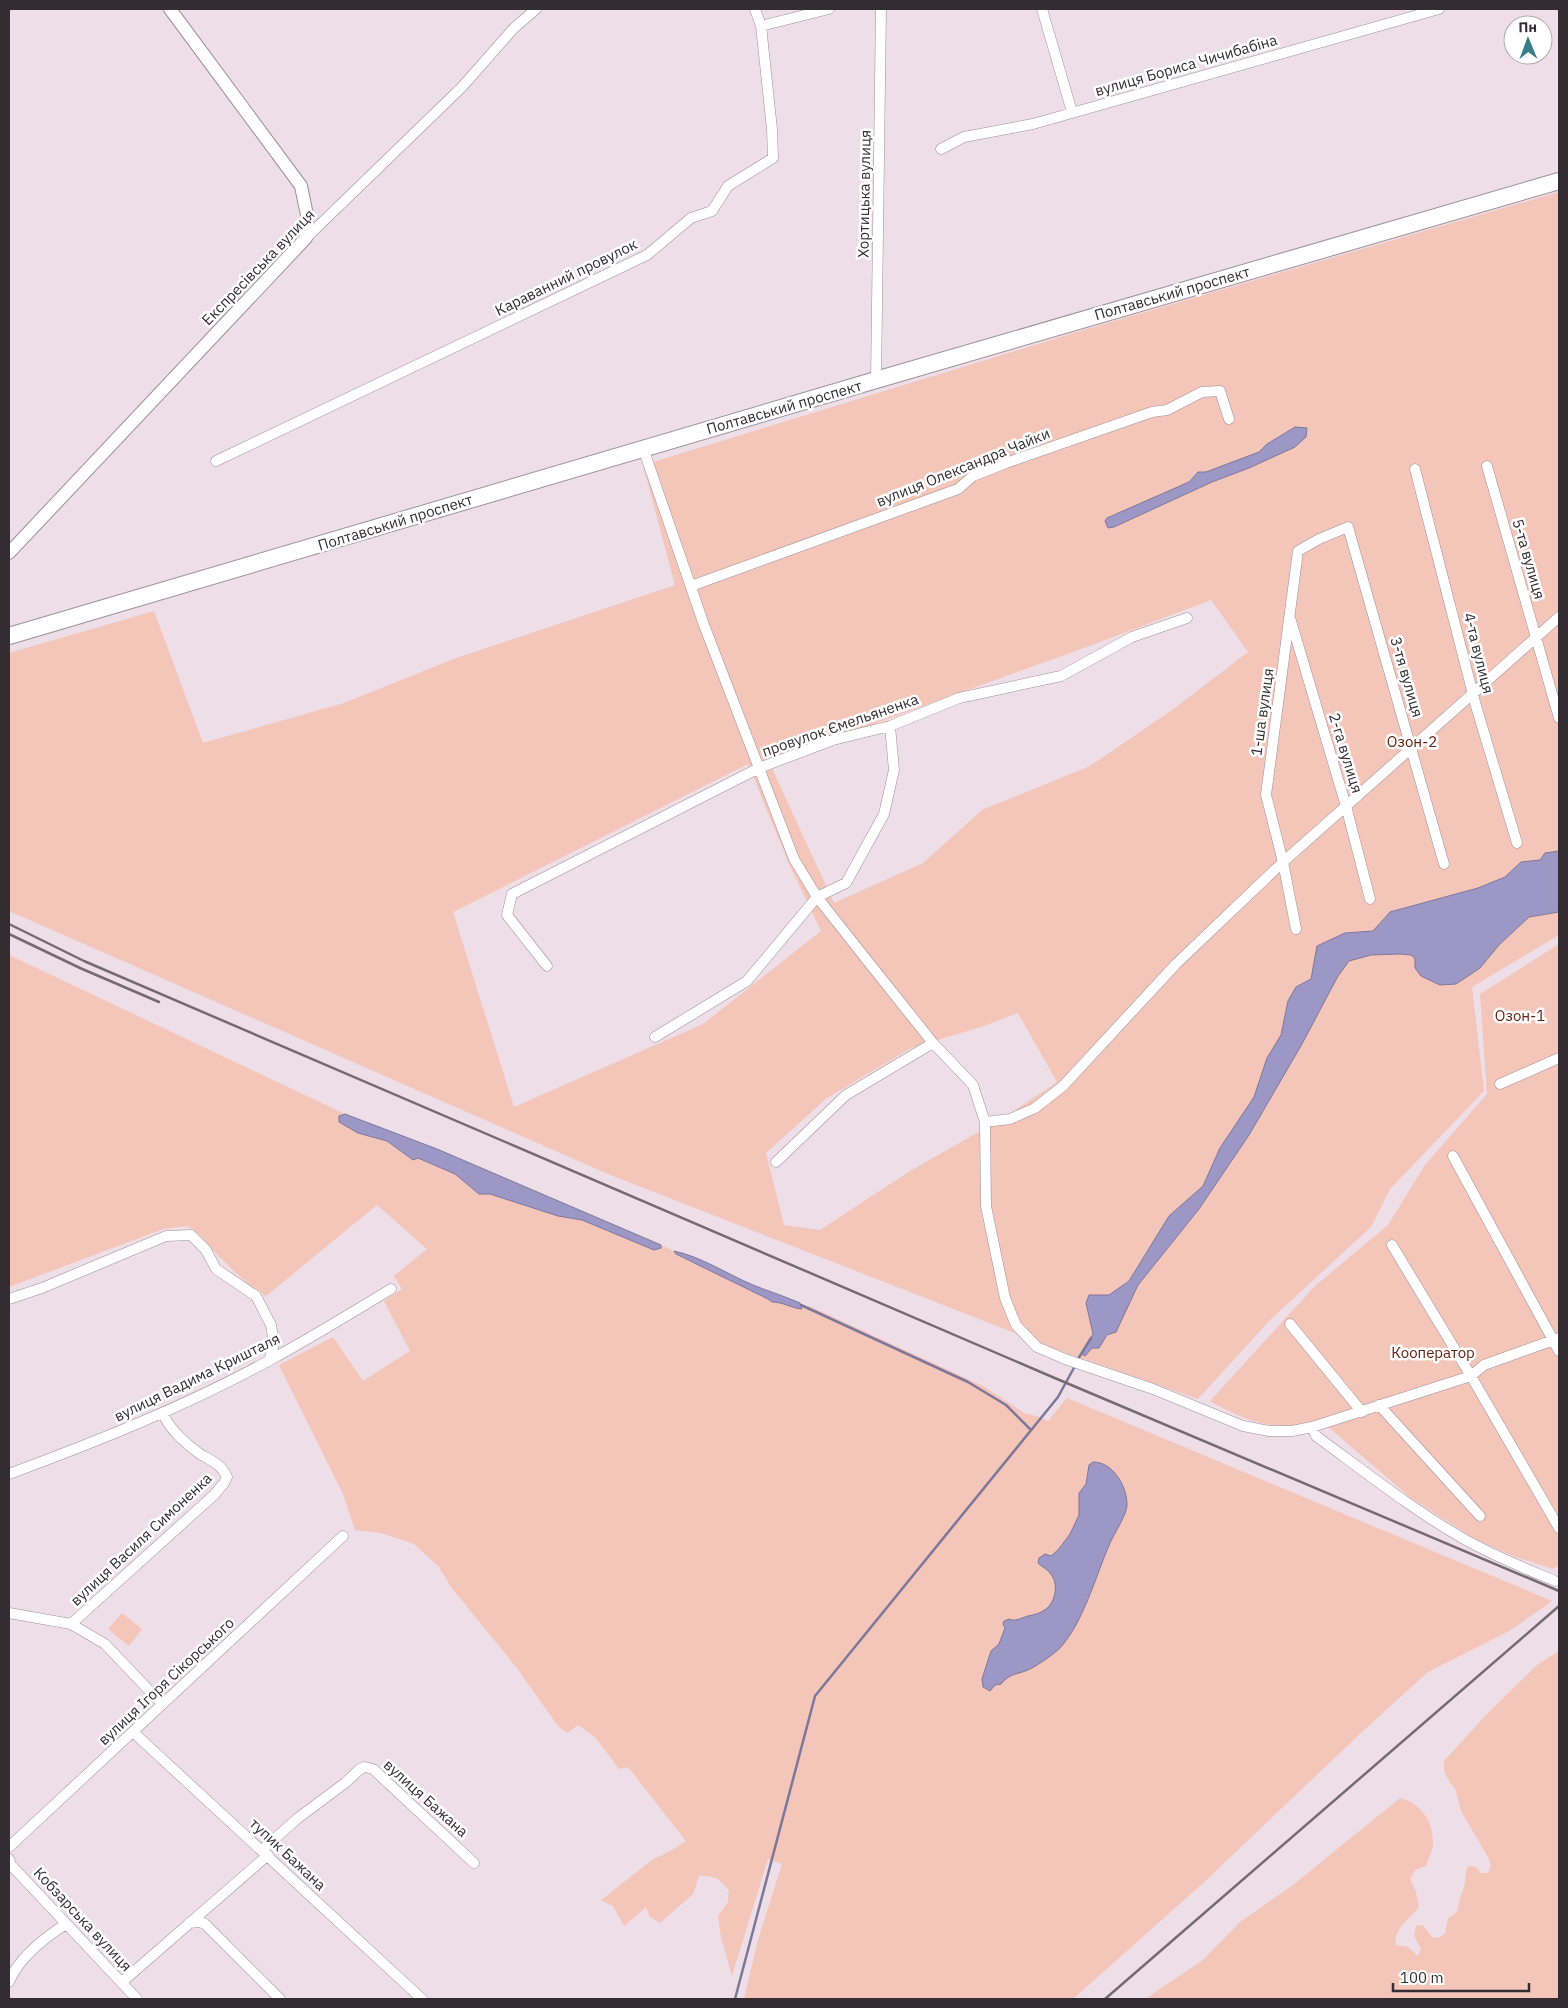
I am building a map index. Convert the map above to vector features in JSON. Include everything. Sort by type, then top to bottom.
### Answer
[{"type":"highway","name":"Полтавський проспект","points":[[9,636],[643,448],[1559,181]]},
{"type":"street","points":[[170,9],[301,186],[307,215],[306,238]]},
{"type":"street","name":"Експресівська вулиця","points":[[9,553],[306,238],[455,94],[514,28],[536,9]]},
{"type":"street","name":"Караванний провулок","points":[[216,461],[647,255],[691,218],[712,211],[728,186],[773,158],[772,129],[761,26],[755,9]]},
{"type":"street","points":[[761,26],[829,9]]},
{"type":"street","name":"Хортицька вулиця","points":[[876,380],[881,9]]},
{"type":"street","points":[[1042,9],[1072,112]]},
{"type":"street","name":"вулиця Бориса Чичибабіна","points":[[941,149],[964,137],[1034,124],[1439,9]]},
{"type":"street","name":"вулиця Олександра Чайки","points":[[691,586],[958,489],[974,476],[1006,463],[1152,412],[1167,410],[1202,392],[1220,391],[1229,419]]},
{"type":"street","points":[[643,448],[691,586],[794,859],[817,897],[933,1043],[973,1085],[985,1122],[986,1206],[1005,1298],[1016,1325],[1037,1347],[1065,1359],[1152,1389],[1243,1426],[1269,1431],[1292,1431],[1362,1412],[1471,1376],[1484,1365],[1556,1340]]},
{"type":"street","name":"5-та вулиця","points":[[1487,466],[1559,718]]},
{"type":"street","name":"4-та вулиця","points":[[1415,470],[1420,493],[1427,510],[1476,706],[1516,843]]},
{"type":"street","name":"1-ша вулиця","points":[[1296,929],[1266,796],[1298,551],[1319,539],[1348,527]]},
{"type":"street","name":"3-тя вулиця","points":[[1348,527],[1444,864]]},
{"type":"street","points":[[985,1122],[1010,1119],[1035,1108],[1063,1086],[1176,964],[1282,862],[1559,617]]},
{"type":"street","name":"провулок Ємельяненка","points":[[547,966],[507,915],[512,894],[759,768],[833,740],[890,726],[959,698],[1061,676],[1132,637],[1187,618]]},
{"type":"street","name":"2-га вулиця","points":[[1290,618],[1346,806],[1370,899]]},
{"type":"street","points":[[655,1037],[747,981],[771,949],[817,897],[846,883],[884,814],[894,770],[890,726]]},
{"type":"street","points":[[776,1162],[846,1095],[933,1043]]},
{"type":"street","points":[[1500,1084],[1559,1058]]},
{"type":"street","points":[[1453,1156],[1556,1340],[1559,1351]]},
{"type":"street","points":[[9,1299],[42,1288],[166,1236],[191,1235],[206,1250],[216,1269],[256,1296],[271,1325],[274,1344],[269,1361]]},
{"type":"street","points":[[1392,1245],[1559,1528]]},
{"type":"street","name":"вулиця Вадима Кришталя","points":[[9,1474],[75,1450],[163,1413],[269,1361],[391,1289]]},
{"type":"street","points":[[1290,1324],[1362,1412]]},
{"type":"street","points":[[1379,1405],[1480,1516]]},
{"type":"street","name":"вулиця Василя Симоненка","points":[[72,1624],[214,1495],[227,1477],[223,1469],[216,1462],[192,1448],[165,1419],[163,1413]]},
{"type":"street","points":[[1312,1427],[1316,1436],[1392,1491],[1463,1538],[1508,1562],[1555,1581]]},
{"type":"street","name":"вулиця Ігоря Сікорського","points":[[9,1847],[343,1536]]},
{"type":"street","points":[[9,1613],[72,1624],[105,1644],[162,1704]]},
{"type":"street","name":"тупик Бажана","points":[[133,1732],[422,1999]]},
{"type":"street","name":"вулиця Бажана","points":[[122,1982],[189,1923],[265,1852],[298,1818],[345,1783],[360,1769],[369,1767],[373,1769],[474,1862]]},
{"type":"street","name":"Кобзарська вулиця","points":[[9,1859],[11,1865],[137,1999]]},
{"type":"street","points":[[189,1923],[200,1922],[205,1924],[280,1999]]},
{"type":"street","points":[[9,1982],[27,1955],[49,1935],[66,1924]]},
{"type":"green space","name":"Озон-2","points":[[1559,192],[1559,851],[1545,853],[1540,860],[1521,862],[1505,877],[1478,888],[1390,912],[1373,931],[1345,933],[1317,946],[1311,979],[1288,1001],[1281,1035],[1267,1058],[1254,1097],[1220,1148],[1203,1186],[1169,1216],[1129,1281],[1109,1295],[1086,1303],[1093,1334],[1082,1353],[1092,1348],[1099,1348],[1138,1285],[1199,1209],[1249,1135],[1302,1044],[1338,976],[1349,961],[1371,955],[1411,955],[1440,985],[1456,984],[1480,968],[1499,945],[1529,917],[1559,912],[1559,935],[1472,987],[1484,1091],[1390,1189],[1371,1227],[1271,1319],[1198,1399],[1061,1351],[608,1174],[9,911],[9,653],[154,611],[203,743],[344,703],[456,658],[675,585],[643,465],[1090,328]],"holes":[[[1289,430],[1249,468],[1212,482],[1114,527],[1159,496],[1189,482],[1195,474],[1201,471],[1206,473],[1259,452],[1267,444]],[[1211,600],[1248,652],[1172,710],[1090,766],[982,810],[923,863],[834,903],[769,762]],[[748,764],[789,864],[821,931],[703,1024],[514,1107],[453,912]],[[1018,1013],[1057,1082],[1005,1117],[910,1171],[820,1230],[784,1225],[766,1153],[827,1098],[911,1048],[984,1026]]]},
{"type":"green space","name":"Кооператор","points":[[1559,944],[1559,1565],[1553,1569],[1513,1556],[1475,1539],[1411,1498],[1320,1420],[1289,1426],[1265,1424],[1236,1415],[1210,1401],[1315,1286],[1388,1225],[1425,1165],[1487,1094],[1480,994]]},
{"type":"green space","points":[[9,955],[345,1114],[339,1116],[358,1133],[387,1141],[412,1160],[418,1158],[455,1174],[479,1194],[490,1194],[558,1216],[582,1220],[654,1250],[661,1248],[661,1245],[674,1251],[677,1255],[772,1302],[795,1307],[809,1306],[983,1386],[1026,1414],[1048,1421],[1067,1398],[1552,1601],[1511,1630],[1428,1672],[1202,1884],[1073,1999],[744,1999],[758,1940],[782,1864],[768,1859],[732,1976],[721,1937],[718,1916],[728,1902],[729,1891],[717,1879],[699,1876],[693,1894],[660,1923],[650,1917],[646,1907],[624,1926],[613,1906],[601,1900],[652,1860],[686,1841],[628,1767],[619,1769],[595,1737],[578,1725],[567,1733],[558,1726],[516,1667],[451,1587],[439,1567],[414,1544],[381,1533],[355,1530],[343,1494],[279,1365],[333,1337],[363,1381],[410,1351],[384,1301],[402,1289],[394,1276],[427,1249],[377,1205],[266,1296],[239,1276],[203,1238],[188,1226],[163,1229],[9,1287]]},
{"type":"green space","points":[[122,1613],[142,1629],[129,1646],[108,1629]]},
{"type":"green space","points":[[1559,1651],[1559,1999],[1145,1999],[1203,1960],[1240,1922],[1293,1885],[1400,1798],[1407,1800],[1420,1809],[1428,1820],[1432,1835],[1433,1846],[1426,1866],[1415,1870],[1410,1879],[1416,1892],[1419,1907],[1400,1929],[1396,1939],[1396,1945],[1408,1947],[1418,1956],[1421,1949],[1414,1936],[1416,1926],[1423,1925],[1432,1937],[1439,1938],[1445,1933],[1448,1918],[1457,1910],[1468,1866],[1476,1867],[1481,1873],[1488,1873],[1491,1866],[1489,1859],[1461,1811],[1455,1788],[1444,1771],[1444,1761],[1486,1715],[1537,1665]]},
{"type":"shaded area","points":[[1295,427],[1307,428],[1306,437],[1295,447],[1108,528],[1105,521],[1107,518],[1189,482],[1198,472],[1206,472],[1259,452],[1267,444]]},
{"type":"shaded area","points":[[1559,851],[1559,912],[1529,917],[1499,945],[1480,968],[1456,984],[1440,985],[1421,976],[1415,968],[1415,959],[1411,955],[1371,955],[1349,961],[1338,976],[1302,1044],[1249,1135],[1199,1209],[1138,1285],[1116,1332],[1107,1335],[1099,1348],[1092,1348],[1085,1356],[1082,1354],[1093,1334],[1086,1303],[1089,1295],[1109,1295],[1129,1281],[1169,1216],[1203,1186],[1220,1148],[1254,1097],[1267,1058],[1281,1035],[1288,1001],[1296,987],[1311,979],[1317,946],[1345,933],[1373,931],[1390,912],[1478,888],[1505,877],[1521,862],[1540,860],[1545,853]]},
{"type":"shaded area","points":[[345,1114],[437,1149],[661,1245],[661,1248],[654,1250],[582,1220],[558,1216],[490,1194],[479,1194],[455,1174],[418,1158],[413,1160],[387,1141],[358,1133],[339,1122],[339,1116]]},
{"type":"shaded area","points":[[674,1251],[694,1257],[753,1285],[800,1303],[802,1309],[772,1302],[676,1254]]},
{"type":"shaded area","points":[[1093,1462],[1107,1466],[1118,1476],[1122,1483],[1127,1505],[1082,1613],[1068,1639],[1056,1652],[1034,1667],[1011,1676],[1001,1684],[995,1685],[990,1691],[983,1687],[982,1679],[991,1651],[999,1644],[1005,1628],[1004,1621],[1040,1613],[1049,1606],[1054,1597],[1055,1582],[1049,1572],[1038,1563],[1039,1558],[1045,1554],[1051,1556],[1070,1534],[1079,1515],[1079,1493],[1086,1484],[1089,1465]]},
{"type":"waterway","points":[[801,1305],[968,1382],[1006,1405],[1031,1430]]},
{"type":"waterway","points":[[1078,1359],[1091,1338]]},
{"type":"waterway","points":[[735,1999],[815,1696],[1058,1397],[1076,1364]]},
{"type":"railway","points":[[9,924],[84,961],[1050,1376],[1559,1591]]},
{"type":"railway","points":[[9,934],[80,968],[159,1002]]},
{"type":"railway","points":[[1105,1999],[1559,1606]]},
{"type":"park label","name":"Озон-1","points":[[1520,1015]]}]
